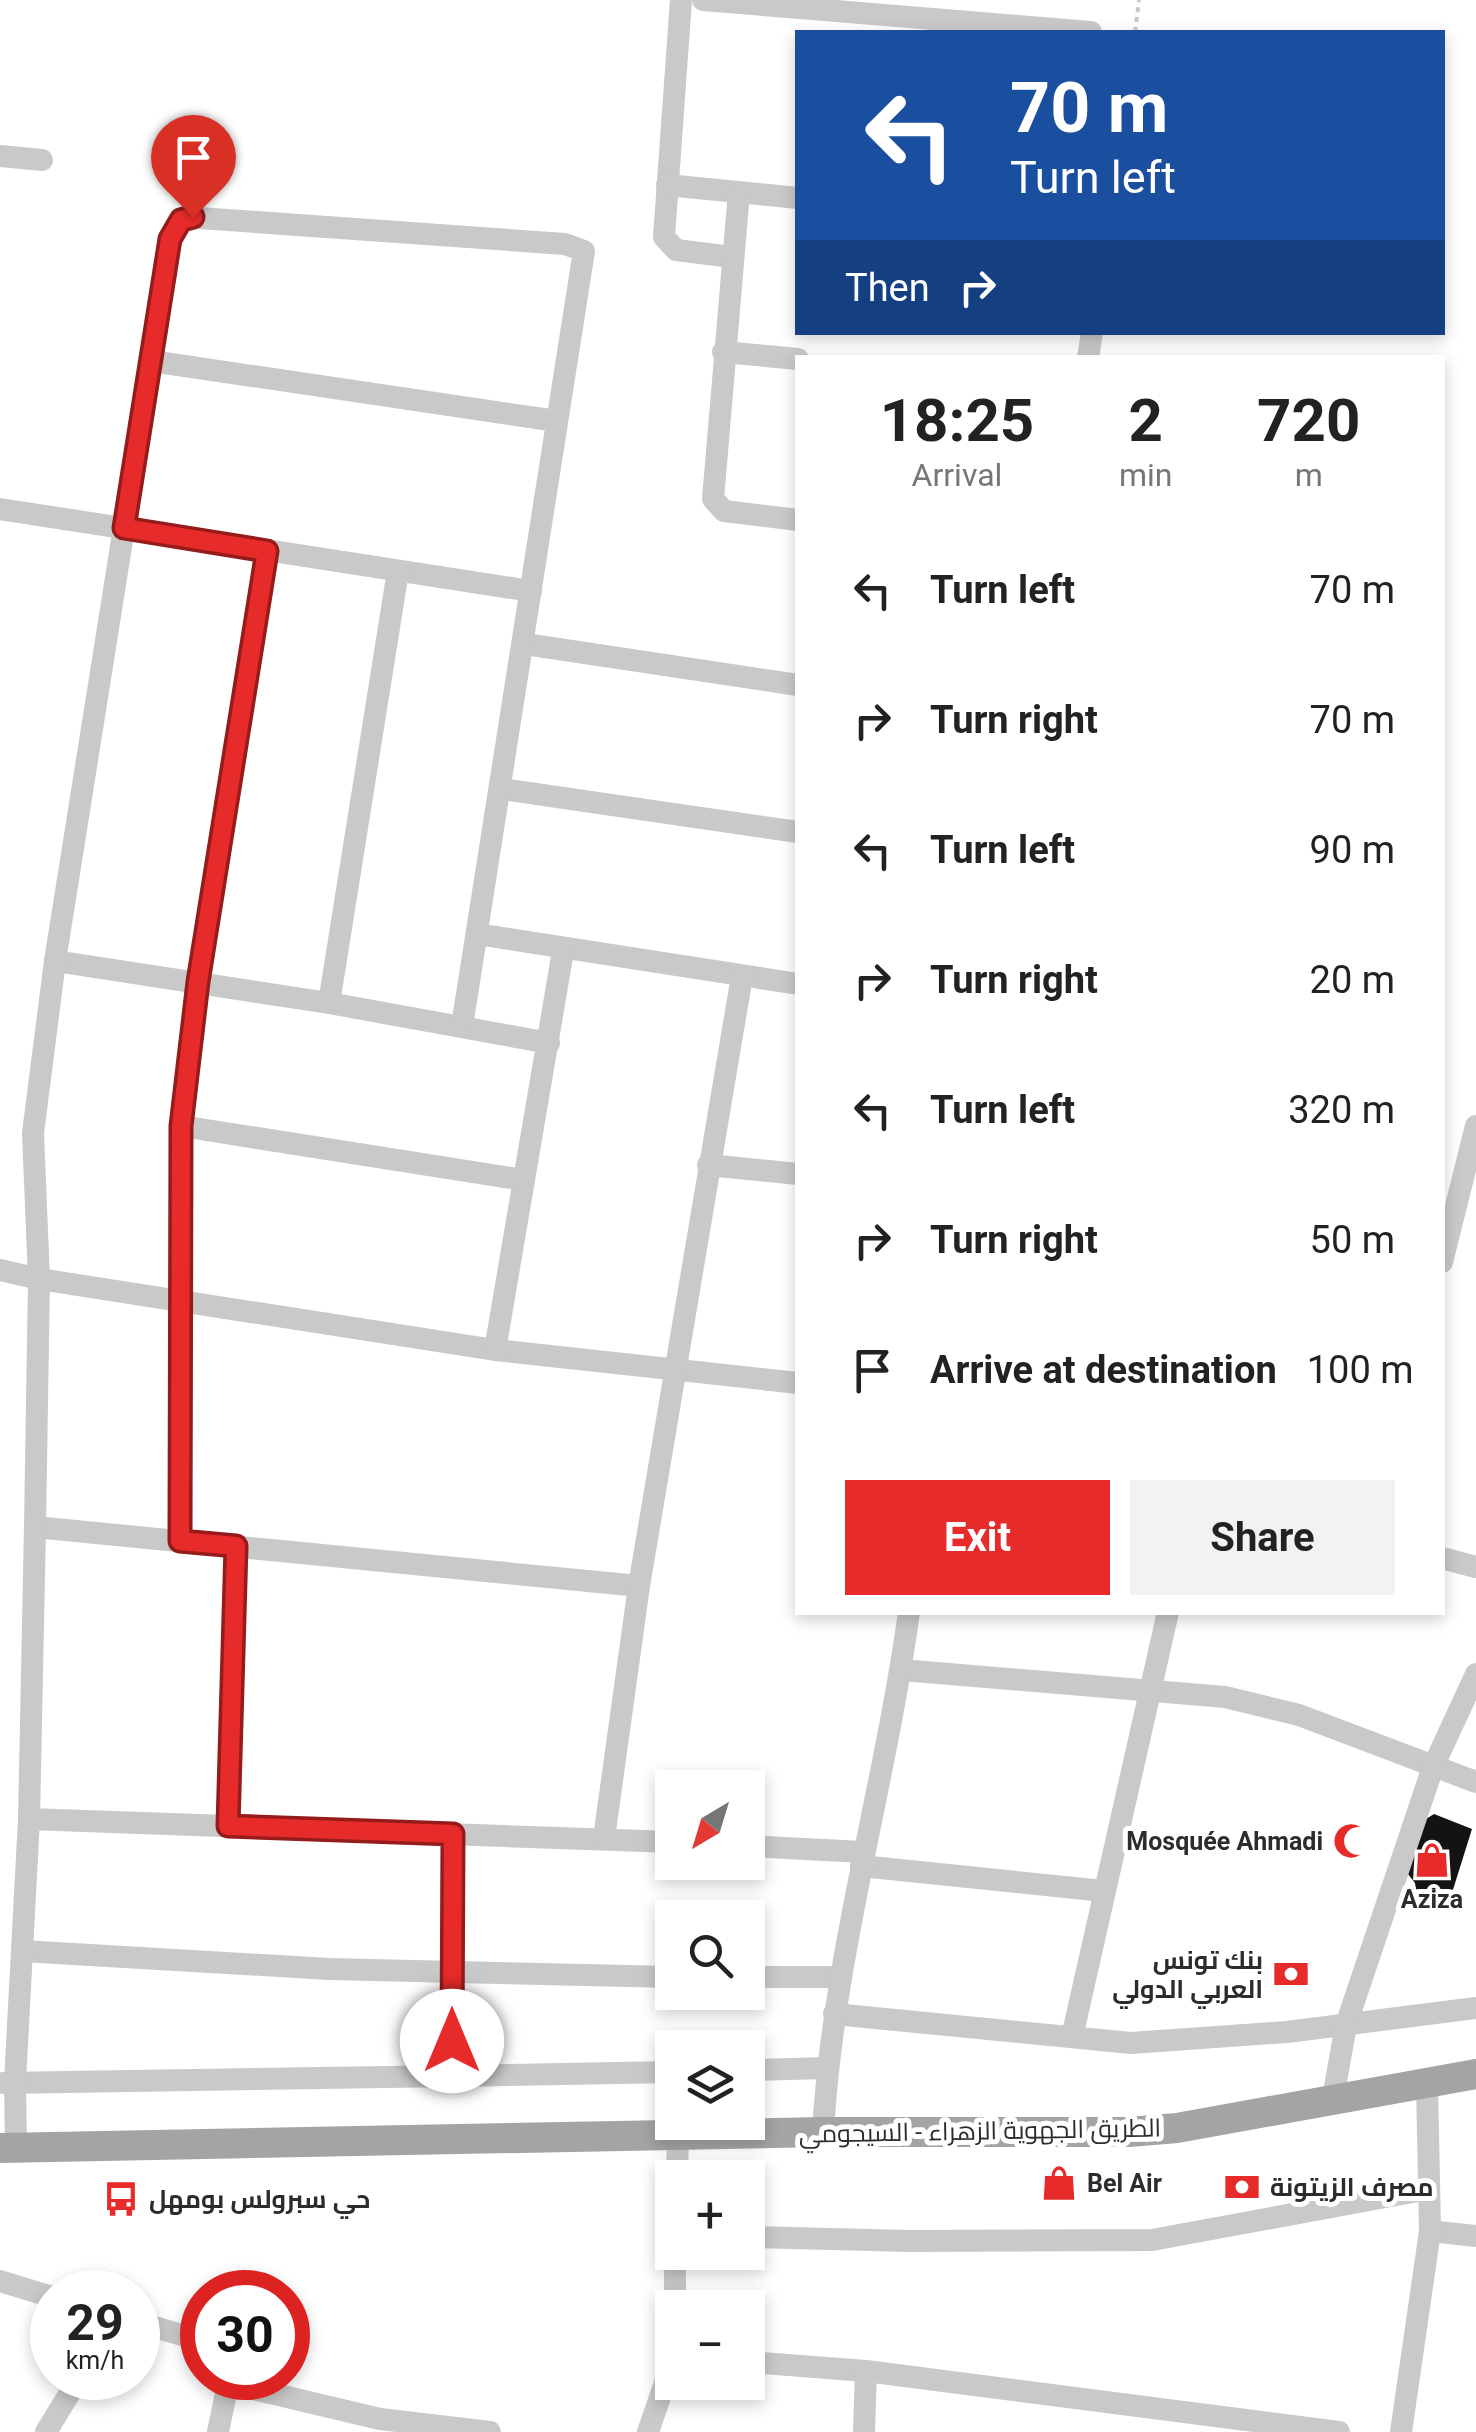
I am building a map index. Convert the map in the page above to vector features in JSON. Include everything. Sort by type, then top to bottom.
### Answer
[{"type":"main road","name":"الطريق الجهوية الزهراء - السيجومي","points":[[765,2134],[1128,2132],[1177,2128],[1476,2074]]},
{"type":"main road","name":"الطريق الجهوية الزهراء - السيجومي","points":[[8,2148],[655,2136]]},
{"type":"street","points":[[680,0],[663,227],[669,246],[732,257]]},
{"type":"street","points":[[703,0],[1067,30]]},
{"type":"street","points":[[0,156],[42,160]]},
{"type":"street","points":[[667,185],[795,198]]},
{"type":"street","points":[[739,192],[723,352],[714,502],[724,511],[795,520]]},
{"type":"street","points":[[8,2148],[7,2083],[22,1951],[28,1818],[38,1279],[33,1133],[55,961],[170,239],[186,217],[564,244],[581,249],[585,256],[462,1026]]},
{"type":"street","points":[[723,352],[795,359]]},
{"type":"street","points":[[150,361],[557,421]]},
{"type":"street","points":[[0,509],[531,591]]},
{"type":"street","points":[[180,1541],[181,1126],[198,982],[267,551]]},
{"type":"street","points":[[329,1003],[398,571]]},
{"type":"street","points":[[525,644],[795,685]]},
{"type":"street","points":[[502,789],[795,832]]},
{"type":"street","points":[[477,934],[563,951],[795,984]]},
{"type":"street","points":[[494,1350],[563,951]]},
{"type":"street","points":[[55,961],[329,1003],[549,1043]]},
{"type":"street","points":[[604,1838],[640,1586],[742,976]]},
{"type":"street","points":[[181,1126],[524,1180]]},
{"type":"street","points":[[1445,1250],[1476,1126]]},
{"type":"street","points":[[708,1164],[795,1174]]},
{"type":"street","points":[[0,1270],[494,1350],[795,1383]]},
{"type":"street","points":[[35,1527],[640,1586]]},
{"type":"street","points":[[228,1826],[236,1546]]},
{"type":"street","points":[[1445,1559],[1476,1567]]},
{"type":"street","points":[[823,2132],[826,2068],[839,1977],[901,1670],[908,1615]]},
{"type":"street","points":[[1072,2037],[1167,1615]]},
{"type":"street","points":[[901,1670],[1148,1688],[1261,1704],[1476,1782]]},
{"type":"street","points":[[1332,2098],[1346,2025],[1433,1766],[1476,1674]]},
{"type":"street","points":[[28,1818],[655,1841]]},
{"type":"street","points":[[452,2076],[453,1834]]},
{"type":"street","points":[[765,1848],[1104,1890]]},
{"type":"street","points":[[22,1951],[328,1968],[655,1976]]},
{"type":"street","points":[[765,1977],[839,1977]]},
{"type":"street","points":[[834,2014],[1131,2043],[1346,2025],[1476,2008]]},
{"type":"street","points":[[765,2070],[826,2068]]},
{"type":"street","points":[[7,2083],[655,2072]]},
{"type":"street","points":[[1401,2432],[1430,2231],[1427,2085]]},
{"type":"street","points":[[765,2237],[910,2241],[1152,2240],[1429,2190]]},
{"type":"street","points":[[1430,2231],[1476,2236]]},
{"type":"street","points":[[0,2282],[30,2291]]},
{"type":"street","points":[[765,2363],[866,2370],[1339,2432]]},
{"type":"street","points":[[864,2432],[866,2370]]},
{"type":"street","points":[[46,2432],[66,2400]]},
{"type":"street","points":[[218,2432],[224,2400]]},
{"type":"street","points":[[305,2400],[380,2419],[490,2432]]},
{"type":"street","points":[[648,2432],[659,2400]]},
{"type":"path","points":[[1135,30],[1139,0]]},
{"type":"building","points":[[1434,1814],[1472,1829],[1446,1912],[1418,1904],[1415,1883],[1404,1869],[1418,1824]]},
{"type":"place","name":"Mosquée Ahmadi","points":[[1351,1841]]},
{"type":"place","name":"Aziza","points":[[1432,1860]]},
{"type":"place","name":"بنك تونس العربي الدولي","points":[[1291,1974]]},
{"type":"place","name":"Bel Air","points":[[1059,2183]]},
{"type":"place","name":"مصرف الزيتونة","points":[[1242,2187]]},
{"type":"place","name":"حي سبرولس بومهل","points":[[121,2199]]},
{"type":"route","points":[[193,217],[181,220],[170,239],[124,528],[267,551],[198,982],[181,1126],[180,1541],[236,1546],[228,1826],[453,1834],[452,2041]]}]
